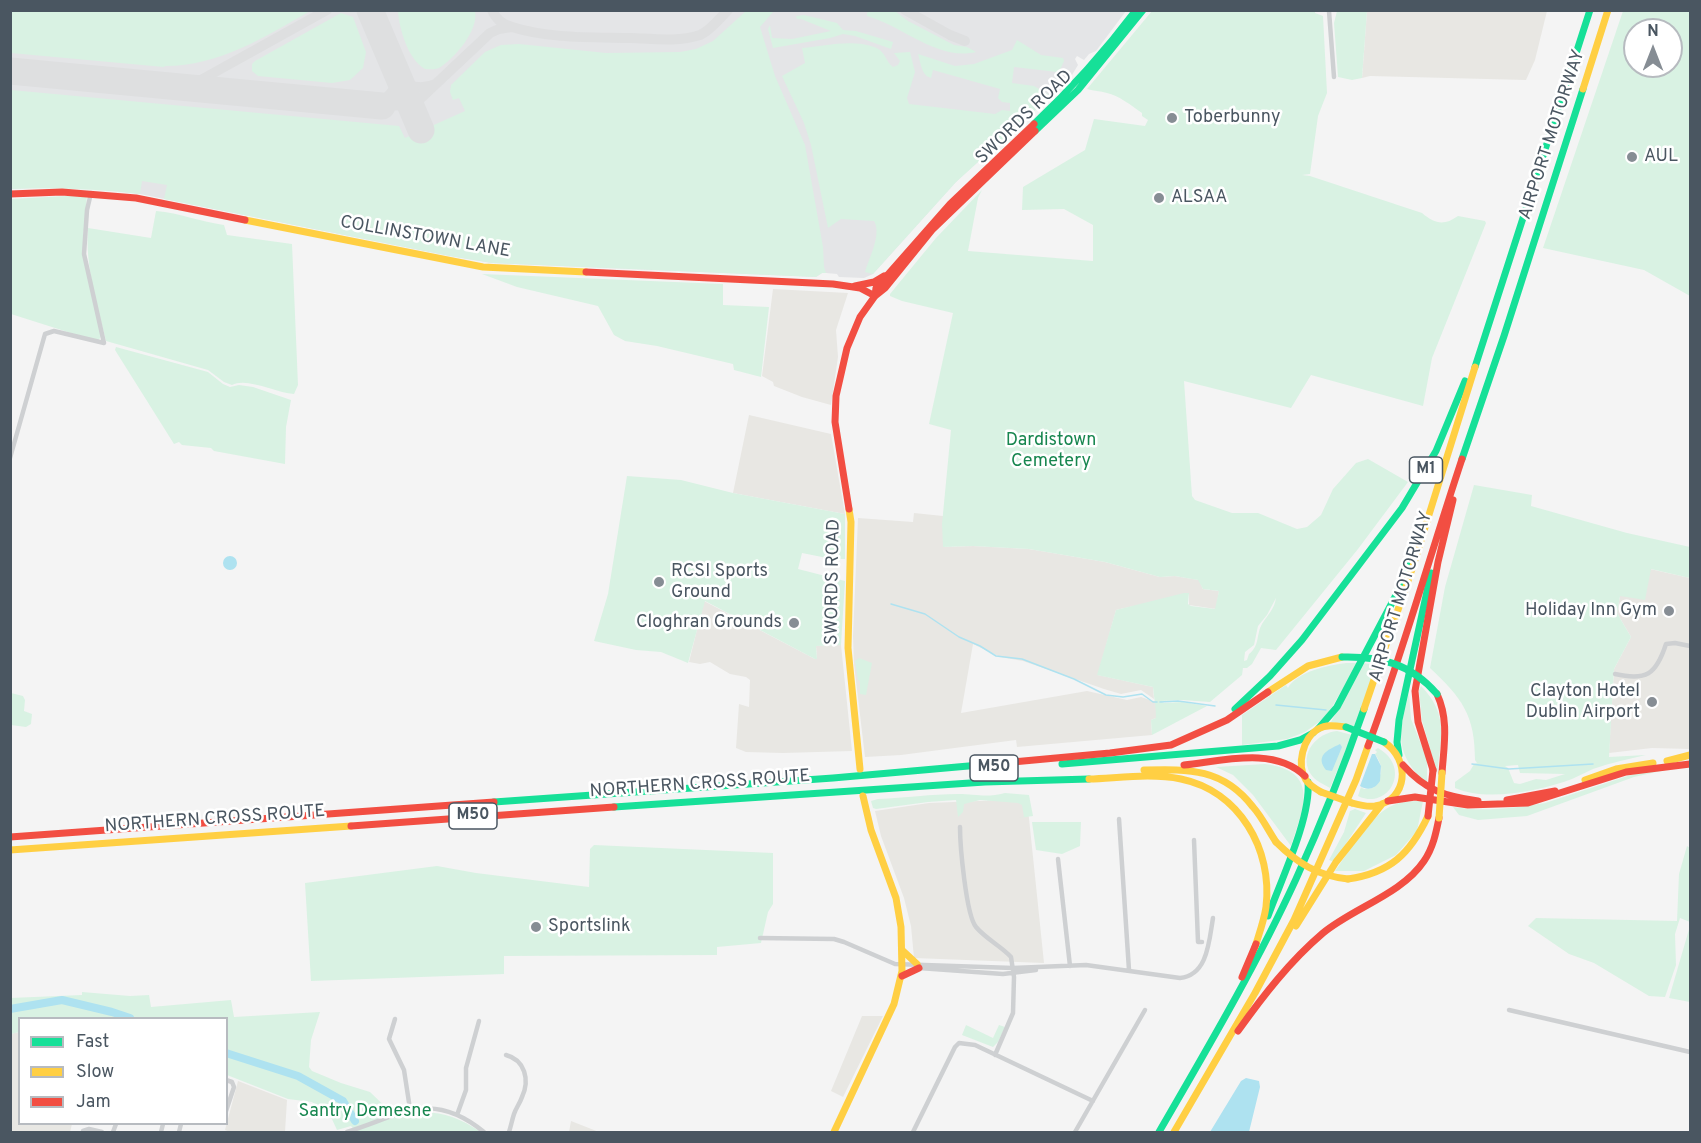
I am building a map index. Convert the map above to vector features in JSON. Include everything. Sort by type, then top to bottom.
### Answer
[{"type":"main road","name":"SWORDS ROAD","points":[[875,296],[876,288],[950,204],[1072,88],[1109,46],[1136,10]]},
{"type":"main road","name":"SWORDS ROAD","points":[[860,770],[848,648],[851,522],[836,436],[835,409],[839,377],[847,348],[861,317],[875,296],[885,288],[933,230],[1078,90],[1113,50],[1143,10]]},
{"type":"main road","name":"AIRPORT MOTORWAY","points":[[1160,1132],[1235,1001],[1277,919],[1336,786],[1378,672],[1436,495],[1590,10]]},
{"type":"main road","name":"AIRPORT MOTORWAY","points":[[1174,1132],[1255,993],[1313,879],[1356,780],[1388,692],[1451,489],[1465,453],[1608,10]]},
{"type":"main road","name":"COLLINSTOWN LANE","points":[[10,194],[62,192],[161,202],[483,267],[852,286],[869,291],[875,296]]},
{"type":"main road","name":"M1","points":[[1155,747],[1209,726],[1253,694],[1316,624],[1350,579],[1424,474],[1439,446],[1513,251]]},
{"type":"main road","points":[[852,286],[874,282],[889,273]]},
{"type":"main road","name":"COLLINSTOWN LANE","points":[[838,285],[875,296]]},
{"type":"main road","points":[[1140,770],[1199,770],[1218,776],[1244,795],[1260,815],[1276,842],[1288,855],[1307,868],[1327,876],[1348,879],[1377,873],[1397,861],[1411,848],[1428,816],[1432,793],[1430,756],[1418,722],[1415,691],[1438,562],[1465,453]]},
{"type":"main road","points":[[1451,489],[1399,720],[1397,735],[1399,755],[1403,765],[1424,787],[1438,794],[1482,802],[1532,797],[1557,791],[1616,770],[1673,761],[1690,755]]},
{"type":"main road","points":[[1255,947],[1305,815],[1309,795],[1302,768],[1303,753],[1316,731],[1337,707],[1395,597],[1436,495]]},
{"type":"main road","name":"M50","points":[[867,775],[1066,758],[1180,742],[1211,730],[1308,666],[1342,657],[1366,656],[1396,662],[1423,677],[1437,694],[1446,712],[1446,722],[1439,818],[1432,848],[1423,866],[1401,885],[1349,914],[1321,935],[1260,999],[1209,1072]]},
{"type":"main road","points":[[1316,731],[1329,725],[1346,727],[1384,742],[1399,755]]},
{"type":"main road","name":"M50","points":[[867,775],[1077,763],[1278,746],[1300,740],[1316,731]]},
{"type":"main road","name":"M50","points":[[985,782],[1268,760],[1286,763],[1296,768],[1306,779]]},
{"type":"main road","points":[[1306,779],[1321,792],[1367,807],[1415,798],[1468,805],[1528,803],[1626,772],[1690,764]]},
{"type":"main road","points":[[1255,993],[1320,888],[1361,829],[1398,789],[1402,781],[1403,765]]},
{"type":"main road","name":"NORTHERN CROSS ROUTE","points":[[10,837],[867,775]]},
{"type":"main road","name":"NORTHERN CROSS ROUTE","points":[[10,850],[985,782],[1148,776],[1184,779],[1210,789],[1226,800],[1254,834],[1267,877],[1266,909],[1255,947]]},
{"type":"main road","points":[[863,796],[871,830],[896,898],[902,950],[912,966]]},
{"type":"main road","points":[[10,831],[127,828]]},
{"type":"main road","points":[[10,855],[77,845]]},
{"type":"main road","name":"M50","points":[[1207,1050],[1228,1010],[1255,947]]},
{"type":"main road","points":[[902,950],[912,966]]},
{"type":"main road","points":[[834,1132],[889,1017],[902,976],[912,966]]},
{"type":"main road","points":[[902,976],[912,966]]},
{"type":"street","points":[[1329,10],[1334,77]]},
{"type":"street","points":[[10,458],[45,334],[54,331],[104,343],[84,255],[87,210],[91,194]]},
{"type":"street","points":[[1615,674],[1630,677],[1644,676],[1660,661],[1666,644],[1676,643],[1690,646]]},
{"type":"street","points":[[1119,819],[1130,970]]},
{"type":"street","points":[[960,827],[972,921],[980,932],[1010,956],[1013,971],[1013,1014],[995,1055]]},
{"type":"street","points":[[1194,840],[1198,942],[1203,942]]},
{"type":"street","points":[[1058,859],[1070,966]]},
{"type":"street","points":[[760,938],[834,939],[888,962],[912,966],[1013,971],[1086,965],[1173,978],[1191,976],[1200,967],[1204,960],[1213,918]]},
{"type":"street","points":[[1197,925],[1211,927]]},
{"type":"street","points":[[1075,1132],[1145,1010]]},
{"type":"street","points":[[1509,1010],[1690,1052]]},
{"type":"street","points":[[394,1019],[389,1039],[404,1070],[410,1109]]},
{"type":"street","points":[[457,1115],[466,1090],[466,1068],[479,1021]]},
{"type":"street","points":[[913,1132],[959,1043],[969,1043],[1093,1101]]},
{"type":"street","points":[[506,1055],[514,1057],[519,1062],[525,1079],[523,1095],[514,1114],[510,1132]]},
{"type":"street","points":[[228,1081],[234,1085],[228,1104]]},
{"type":"street","points":[[349,1132],[410,1109],[430,1109],[457,1115],[484,1132]]},
{"type":"street","points":[[83,1132],[89,1129],[102,1132]]},
{"type":"shaded area","points":[[11,11],[1126,11],[1096,51],[1084,60],[1077,56],[1075,59],[1078,65],[1072,75],[956,182],[873,274],[864,278],[839,277],[837,274],[826,273],[816,277],[492,263],[140,194],[91,188],[11,189]]},
{"type":"shaded area","points":[[1367,11],[1547,11],[1535,60],[1526,80],[1370,76],[1362,78]]},
{"type":"shaded area","points":[[773,289],[848,293],[836,330],[838,357],[831,405],[774,386],[773,382],[762,376]]},
{"type":"shaded area","points":[[749,415],[831,434],[845,514],[733,493]]},
{"type":"shaded area","points":[[914,513],[943,516],[943,547],[1029,549],[1105,562],[1160,577],[1175,576],[1199,580],[1203,589],[1219,591],[1216,609],[1189,605],[1189,594],[1116,610],[1098,675],[1153,687],[1154,699],[1141,690],[1121,694],[1104,689],[1023,661],[1000,657],[973,644],[961,713],[1087,691],[1127,700],[1141,697],[1156,702],[1156,718],[1151,720],[1152,735],[1017,747],[1016,740],[901,755],[865,757],[853,636],[858,518],[913,522]]},
{"type":"shaded area","points":[[1650,569],[1690,578],[1690,749],[1652,748],[1609,753],[1614,669],[1631,637],[1617,613],[1620,596]]},
{"type":"shaded area","points":[[704,601],[815,659],[817,659],[816,646],[841,645],[852,751],[783,753],[746,752],[736,748],[739,704],[749,707],[750,680],[730,674],[710,662],[700,664],[689,662]]},
{"type":"shaded area","points":[[1027,799],[1044,963],[914,958],[911,926],[904,898],[881,836],[875,811],[929,803]]},
{"type":"shaded area","points":[[862,1016],[883,1016],[843,1097],[831,1091]]},
{"type":"shaded area","points":[[18,1032],[18,1125],[72,1125],[70,1132],[11,1132],[10,1034]]},
{"type":"shaded area","points":[[238,1081],[287,1100],[285,1132],[230,1132],[225,1130]]},
{"type":"shaded area","points":[[571,1121],[599,1132],[569,1132]]},
{"type":"green space","points":[[10,11],[310,11],[259,40],[223,55],[185,65],[164,67],[11,53]]},
{"type":"green space","points":[[398,11],[475,11],[475,18],[470,35],[452,58],[439,68],[425,69],[419,65],[409,51],[402,34]]},
{"type":"green space","points":[[746,11],[774,11],[760,27],[775,76],[805,145],[826,273],[816,277],[492,263],[164,199],[167,185],[142,181],[140,194],[75,189],[11,189],[11,90],[399,126],[405,138],[465,111],[459,98],[453,100],[450,92],[451,85],[485,52],[501,45],[519,44],[606,53],[680,52],[696,49],[713,41]]},
{"type":"green space","points":[[869,11],[895,11],[908,21],[954,45],[967,47],[976,52],[948,52],[934,47],[867,16]]},
{"type":"green space","name":"Dardistown Cemetery","points":[[1152,11],[1315,11],[1323,16],[1327,93],[1318,116],[1310,174],[1302,175],[1422,213],[1431,220],[1444,222],[1458,216],[1486,223],[1432,358],[1423,406],[1311,375],[1291,408],[1184,381],[1192,496],[1195,500],[1232,513],[1258,513],[1297,529],[1307,527],[1321,515],[1333,489],[1356,463],[1368,459],[1408,482],[1358,549],[1276,650],[1261,648],[1252,664],[1243,668],[1242,675],[1210,702],[1161,701],[1207,706],[1152,735],[1151,720],[1156,718],[1153,687],[1097,675],[1116,610],[1184,593],[1189,593],[1188,604],[1191,606],[1215,609],[1219,591],[1203,589],[1198,580],[1175,576],[1160,577],[1105,562],[1029,549],[943,547],[942,524],[951,430],[929,424],[953,313],[890,296],[936,238],[982,190],[978,198],[968,251],[1093,261],[1093,225],[1064,209],[1022,210],[1023,187],[1085,150],[1094,119],[1145,126],[1148,120],[1125,101],[1111,94],[1087,89]],"holes":[[[1276,598],[1260,628],[1255,647],[1244,661],[1245,652],[1254,645],[1258,626]]]},
{"type":"green space","points":[[1337,11],[1367,11],[1362,78],[1352,80],[1338,77],[1334,23]]},
{"type":"green space","name":"AUL","points":[[1623,11],[1690,11],[1690,296],[1644,270],[1543,248]]},
{"type":"green space","points":[[341,13],[353,17],[366,52],[363,68],[350,80],[332,83],[258,76],[252,71],[252,64],[255,61]]},
{"type":"green space","points":[[804,15],[837,23],[843,30],[856,31],[893,42],[891,49],[843,34],[773,48],[768,29],[770,25],[772,38],[792,39],[831,31],[797,19],[796,16]]},
{"type":"green space","points":[[1017,40],[1041,55],[1063,58],[1064,61],[1057,72],[1014,67],[1012,83],[1034,86],[1051,96],[956,182],[873,274],[865,272],[876,239],[874,221],[841,219],[828,228],[811,145],[804,123],[782,76],[805,63],[802,48],[838,44],[865,45],[881,51],[893,67],[900,61],[894,53],[910,52],[915,72],[907,98],[909,104],[995,114],[1002,110],[1010,111],[1010,103],[1002,102],[998,98],[1000,89],[933,70],[931,78],[923,71],[918,54],[955,66],[974,64],[1012,50]]},
{"type":"green space","points":[[87,196],[83,240],[84,261],[101,336],[96,341],[11,314],[11,199]]},
{"type":"green space","points":[[156,211],[224,225],[227,235],[292,244],[298,385],[294,394],[245,383],[232,385],[208,370],[106,341],[90,271],[88,228],[151,238]]},
{"type":"green space","points":[[482,274],[723,284],[723,305],[769,307],[761,377],[734,370],[733,364],[625,341],[614,335],[598,306],[517,287]]},
{"type":"green space","points":[[116,347],[208,372],[230,387],[239,385],[253,387],[291,400],[286,427],[285,464],[214,451],[211,448],[182,445],[179,442],[174,444],[115,350]]},
{"type":"green space","name":"RCSI Sports Ground","points":[[627,476],[681,480],[733,493],[845,514],[845,559],[802,553],[798,569],[845,581],[841,645],[816,646],[817,659],[815,659],[705,601],[688,663],[661,652],[636,650],[594,641],[608,594]]},
{"type":"green space","points":[[1474,485],[1532,495],[1531,506],[1627,533],[1690,547],[1690,578],[1651,569],[1645,600],[1620,596],[1617,613],[1631,637],[1614,669],[1609,757],[1646,755],[1599,767],[1572,779],[1529,791],[1482,794],[1455,788],[1455,782],[1477,763],[1472,731],[1464,708],[1451,689],[1430,668],[1445,587]],"holes":[[[1518,765],[1520,773],[1565,774],[1520,784],[1514,783],[1505,766]]]},
{"type":"green space","points":[[859,658],[872,663],[866,695],[860,694],[860,681],[855,661]]},
{"type":"green space","points":[[1346,663],[1358,663],[1329,712],[1319,722],[1305,732],[1287,739],[1242,745],[1242,715],[1286,685],[1288,688],[1292,682],[1305,674]]},
{"type":"green space","points":[[1363,663],[1378,665],[1355,727],[1331,722]]},
{"type":"green space","points":[[1421,686],[1436,707],[1441,727],[1437,774],[1422,720],[1419,690]]},
{"type":"green space","points":[[11,693],[23,696],[24,711],[32,714],[31,724],[26,727],[11,725]]},
{"type":"green space","points":[[1409,693],[1411,719],[1427,759],[1427,785],[1409,763],[1402,742],[1401,732]]},
{"type":"green space","points":[[1337,731],[1352,735],[1330,788],[1312,776],[1307,766],[1307,758],[1308,751],[1317,740]]},
{"type":"green space","points":[[1378,748],[1388,756],[1394,766],[1395,776],[1392,785],[1387,793],[1379,798],[1369,799],[1358,796],[1361,787],[1373,788],[1380,775],[1381,768],[1375,754]]},
{"type":"green space","points":[[1265,764],[1283,768],[1301,783],[1304,794],[1303,806],[1291,846],[1253,795],[1233,775],[1216,767]]},
{"type":"green space","points":[[1670,769],[1634,777],[1527,816],[1478,820],[1459,815],[1453,807],[1488,809],[1545,803],[1646,770]]},
{"type":"green space","points":[[1005,793],[1029,795],[1033,816],[1019,818],[1024,817],[1022,805],[1018,803],[980,800],[964,804],[963,812],[958,817],[956,800],[876,809],[873,808],[871,801],[938,795],[987,796]]},
{"type":"green space","points":[[1423,801],[1417,831],[1396,855],[1364,871],[1335,871],[1363,831],[1380,813],[1399,803]]},
{"type":"green space","points":[[1355,809],[1366,813],[1334,862],[1329,860],[1344,832],[1350,811]]},
{"type":"green space","points":[[1032,822],[1081,822],[1080,846],[1062,854],[1036,850]]},
{"type":"green space","name":"Sportslink","points":[[594,845],[773,853],[773,904],[768,912],[761,943],[717,947],[717,955],[504,956],[504,974],[311,981],[305,883],[437,866],[589,887],[590,849]]},
{"type":"green space","points":[[1687,846],[1690,848],[1690,922],[1680,918],[1675,934],[1676,965],[1665,997],[1649,996],[1594,963],[1569,954],[1528,926],[1536,918],[1677,921],[1679,874]]},
{"type":"green space","points":[[1690,926],[1690,1002],[1669,998]]},
{"type":"green space","name":"Santry Demesne","points":[[82,992],[130,996],[149,995],[151,1007],[231,1000],[234,1017],[320,1012],[311,1040],[309,1067],[312,1071],[370,1092],[395,1116],[419,1113],[440,1114],[460,1120],[481,1132],[356,1132],[351,1126],[337,1130],[331,1117],[312,1102],[288,1099],[228,1075],[228,1017],[18,1017],[18,1032],[11,1034],[10,998],[82,995]]},
{"type":"green space","points":[[966,1025],[993,1038],[999,1025],[1005,1027],[993,1047],[962,1035]]},
{"type":"water","points":[[227,556],[233,556],[237,563],[233,570],[227,570],[223,566],[223,560]]},
{"type":"water","points":[[1340,744],[1342,747],[1332,771],[1326,770],[1322,757],[1327,751]]},
{"type":"water","points":[[1372,754],[1375,754],[1381,766],[1380,781],[1369,789],[1360,786]]},
{"type":"water","points":[[1246,1078],[1259,1081],[1260,1087],[1249,1132],[1210,1132],[1241,1081]]},
{"type":"waterway","points":[[891,604],[925,614],[959,637],[996,656],[1022,659],[1074,679],[1106,695],[1123,697],[1142,694],[1153,702],[1157,702]]},
{"type":"waterway","points":[[1160,702],[1178,701],[1215,706]]},
{"type":"waterway","points":[[1276,705],[1326,710]]},
{"type":"waterway","points":[[1472,764],[1509,769],[1593,764]]},
{"type":"waterway","points":[[10,1009],[62,1000],[127,1017]]},
{"type":"waterway","points":[[228,1054],[298,1076],[343,1101],[355,1121]]},
{"type":"taxiway","points":[[163,85],[180,85],[199,81],[327,10]]},
{"type":"taxiway","points":[[378,10],[382,39],[391,61],[403,79],[411,86],[425,87],[436,84]]},
{"type":"taxiway","points":[[492,10],[506,25],[541,34],[666,40],[700,35],[728,10]]},
{"type":"taxiway","points":[[905,10],[965,41]]},
{"type":"taxiway","points":[[382,106],[405,105],[421,98],[490,33],[511,27]]},
{"type":"taxiway","points":[[371,105],[387,97],[394,89],[396,71]]},
{"type":"runway","points":[[370,10],[421,130]]},
{"type":"runway","points":[[10,71],[382,106]]},
{"type":"traffic: fast","points":[[1034,124],[1088,69],[1136,10]]},
{"type":"traffic: fast","points":[[1035,131],[1078,90],[1143,10]]},
{"type":"traffic: fast","points":[[1475,367],[1590,10]]},
{"type":"traffic: fast","points":[[1462,459],[1583,89]]},
{"type":"traffic: fast","points":[[1235,709],[1270,676],[1302,640],[1402,508],[1436,451],[1465,381]]},
{"type":"traffic: fast","points":[[1318,729],[1337,707],[1395,597],[1409,562]]},
{"type":"traffic: fast","points":[[1399,755],[1397,742],[1399,720],[1431,573]]},
{"type":"traffic: fast","points":[[1342,657],[1370,658],[1394,664],[1417,675],[1437,694]]},
{"type":"traffic: fast","points":[[1159,1132],[1281,911],[1323,816],[1364,709]]},
{"type":"traffic: fast","points":[[1346,727],[1384,742]]},
{"type":"traffic: fast","points":[[1062,764],[1278,746],[1300,740],[1313,733]]},
{"type":"traffic: fast","points":[[494,802],[833,778],[991,764]]},
{"type":"traffic: fast","points":[[614,807],[985,782],[1089,779]]},
{"type":"traffic: fast","points":[[1268,916],[1300,831],[1308,797],[1308,782]]},
{"type":"traffic: slow","points":[[1583,89],[1608,10]]},
{"type":"traffic: slow","points":[[245,220],[483,267],[586,272]]},
{"type":"traffic: slow","points":[[1364,709],[1413,566],[1475,367]]},
{"type":"traffic: slow","points":[[849,509],[851,522],[848,648],[860,769]]},
{"type":"traffic: slow","points":[[1268,692],[1308,666],[1342,657]]},
{"type":"traffic: slow","points":[[1321,792],[1309,784],[1303,774],[1301,760],[1305,745],[1313,733],[1321,727],[1346,727]]},
{"type":"traffic: slow","points":[[1352,803],[1375,806],[1386,802],[1399,788],[1402,778],[1399,759],[1384,742]]},
{"type":"traffic: slow","points":[[1174,1132],[1255,993],[1294,920],[1356,780],[1368,746]]},
{"type":"traffic: slow","points":[[1667,761],[1690,755]]},
{"type":"traffic: slow","points":[[1585,780],[1616,769],[1653,763]]},
{"type":"traffic: slow","points":[[1144,770],[1190,771],[1217,778],[1230,785],[1242,794],[1256,811],[1276,842]]},
{"type":"traffic: slow","points":[[1439,818],[1442,773]]},
{"type":"traffic: slow","points":[[1089,779],[1147,776],[1181,779],[1202,786],[1220,796],[1235,809],[1248,826],[1264,864],[1267,885],[1266,907],[1255,947]]},
{"type":"traffic: slow","points":[[1321,792],[1352,803]]},
{"type":"traffic: slow","points":[[834,1132],[894,1004],[902,971],[901,927],[896,898],[871,830],[863,796]]},
{"type":"traffic: slow","points":[[1296,926],[1336,862],[1382,804]]},
{"type":"traffic: slow","points":[[1348,879],[1376,872],[1397,860],[1414,841],[1428,816]]},
{"type":"traffic: slow","points":[[10,850],[351,826]]},
{"type":"traffic: slow","points":[[1276,842],[1292,856],[1318,872],[1348,879]]},
{"type":"traffic: slow","points":[[902,950],[917,964]]},
{"type":"traffic: jam","points":[[875,296],[876,288],[950,204],[1034,124]]},
{"type":"traffic: jam","points":[[849,509],[835,422],[836,396],[847,348],[860,317],[875,296],[885,288],[932,230],[1035,131]]},
{"type":"traffic: jam","points":[[10,194],[62,192],[136,198],[245,220]]},
{"type":"traffic: jam","points":[[586,272],[833,284],[860,288],[875,296]]},
{"type":"traffic: jam","points":[[855,286],[874,282],[884,276]]},
{"type":"traffic: jam","points":[[1368,746],[1405,639],[1462,459]]},
{"type":"traffic: jam","points":[[1433,770],[1418,722],[1415,691],[1438,562],[1453,500]]},
{"type":"traffic: jam","points":[[991,764],[1171,745],[1227,720],[1268,692]]},
{"type":"traffic: jam","points":[[1437,694],[1444,723],[1442,773]]},
{"type":"traffic: jam","points":[[1184,765],[1231,759],[1263,758],[1278,761],[1305,776]]},
{"type":"traffic: jam","points":[[1388,801],[1415,797],[1468,805],[1528,803],[1626,772],[1690,764]]},
{"type":"traffic: jam","points":[[1403,765],[1420,781],[1437,791],[1478,801]]},
{"type":"traffic: jam","points":[[1428,816],[1433,770]]},
{"type":"traffic: jam","points":[[1507,800],[1555,791]]},
{"type":"traffic: jam","points":[[10,837],[494,802]]},
{"type":"traffic: jam","points":[[351,826],[614,807]]},
{"type":"traffic: jam","points":[[1238,1031],[1278,979],[1323,933],[1390,892],[1415,873],[1430,851],[1439,818]]},
{"type":"traffic: jam","points":[[1242,977],[1256,944]]},
{"type":"traffic: jam","points":[[902,976],[919,968]]},
{"type":"place","name":"Toberbunny","points":[[1172,118]]},
{"type":"place","name":"AUL","points":[[1632,157]]},
{"type":"place","name":"ALSAA","points":[[1159,198]]},
{"type":"place","name":"RCSI Sports Ground","points":[[659,582]]},
{"type":"place","name":"Holiday Inn Gym","points":[[1669,611]]},
{"type":"place","name":"Cloghran Grounds","points":[[794,623]]},
{"type":"place","name":"Clayton Hotel Dublin Airport","points":[[1652,702]]},
{"type":"place","name":"Sportslink","points":[[536,927]]}]
